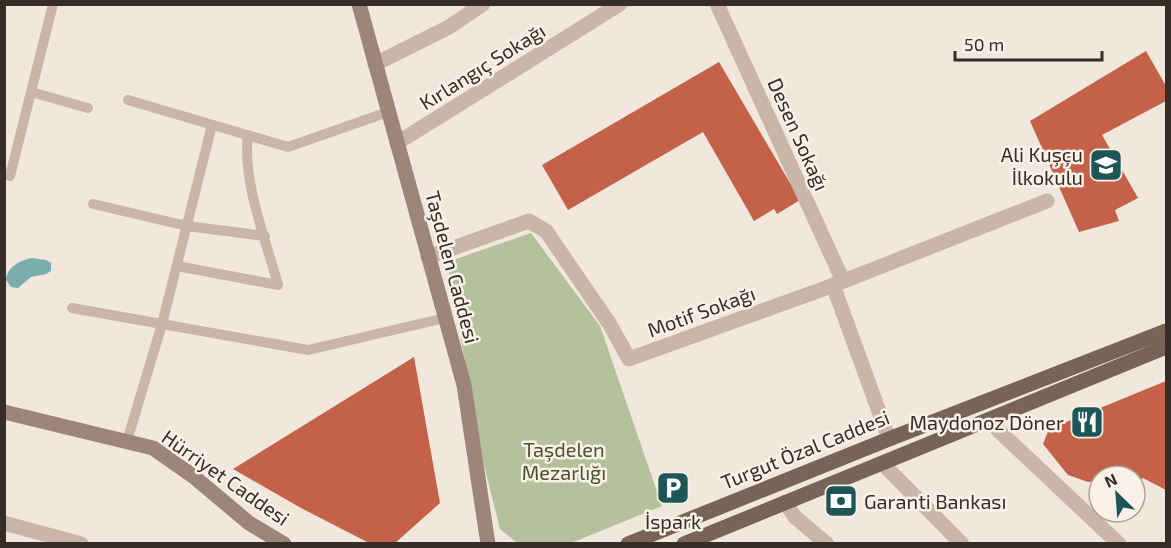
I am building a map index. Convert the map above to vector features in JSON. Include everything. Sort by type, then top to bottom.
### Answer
[{"type":"main road","name":"Turgut Özal Caddesi","points":[[628,543],[889,438],[1167,331]]},
{"type":"main road","points":[[684,543],[1167,347]]},
{"type":"street","name":"Taşdelen Caddesi","points":[[359,4],[464,385],[488,543]]},
{"type":"street","points":[[375,64],[449,27],[483,4]]},
{"type":"street","name":"Kırlangıç Sokağı","points":[[397,143],[620,4]]},
{"type":"street","name":"Desen Sokağı","points":[[717,4],[838,283],[889,438]]},
{"type":"street","name":"Motif Sokağı","points":[[428,257],[529,221],[546,231],[609,323],[628,359],[838,283],[1047,201]]},
{"type":"street","name":"Hürriyet Caddesi","points":[[4,412],[153,448],[194,476],[249,523],[284,543]]},
{"type":"street","points":[[991,419],[999,431],[1119,543]]},
{"type":"street","points":[[882,463],[962,543]]},
{"type":"street","points":[[785,502],[795,517],[827,543]]},
{"type":"street","points":[[4,524],[81,543]]},
{"type":"lane","points":[[4,174],[10,176],[54,4]]},
{"type":"lane","points":[[31,92],[88,108]]},
{"type":"lane","points":[[128,100],[288,147],[388,112]]},
{"type":"lane","points":[[127,441],[162,324],[212,124]]},
{"type":"lane","points":[[177,266],[278,285],[254,203],[248,172],[249,135]]},
{"type":"lane","points":[[93,204],[187,226],[265,236]]},
{"type":"lane","points":[[72,308],[308,350],[445,318]]},
{"type":"green space","name":"Taşdelen Mezarlığı","points":[[531,233],[600,326],[662,506],[571,543],[517,543],[500,529],[483,461],[447,262]]},
{"type":"water","points":[[32,258],[51,263],[51,271],[31,277],[18,288],[11,287],[6,280],[9,271],[19,262]]},
{"type":"building","points":[[1146,51],[1166,86],[1166,101],[1102,135],[1138,198],[1115,210],[1119,221],[1079,232],[1030,121]]},
{"type":"building","points":[[719,62],[800,200],[777,214],[774,209],[754,221],[703,132],[568,210],[542,165]]},
{"type":"building","points":[[414,357],[440,503],[394,544],[371,544],[233,469]]},
{"type":"building","points":[[1166,381],[1166,490],[1147,480],[1147,464],[1087,464],[1087,482],[1068,475],[1043,444],[1049,429]]},
{"type":"place","name":"Ali Kuşçu İlkokulu","points":[[1106,165]]},
{"type":"place","name":"Maydonoz Döner","points":[[1087,422]]},
{"type":"place","name":"İspark","points":[[673,488]]},
{"type":"place","name":"Garanti Bankası","points":[[841,501]]}]
